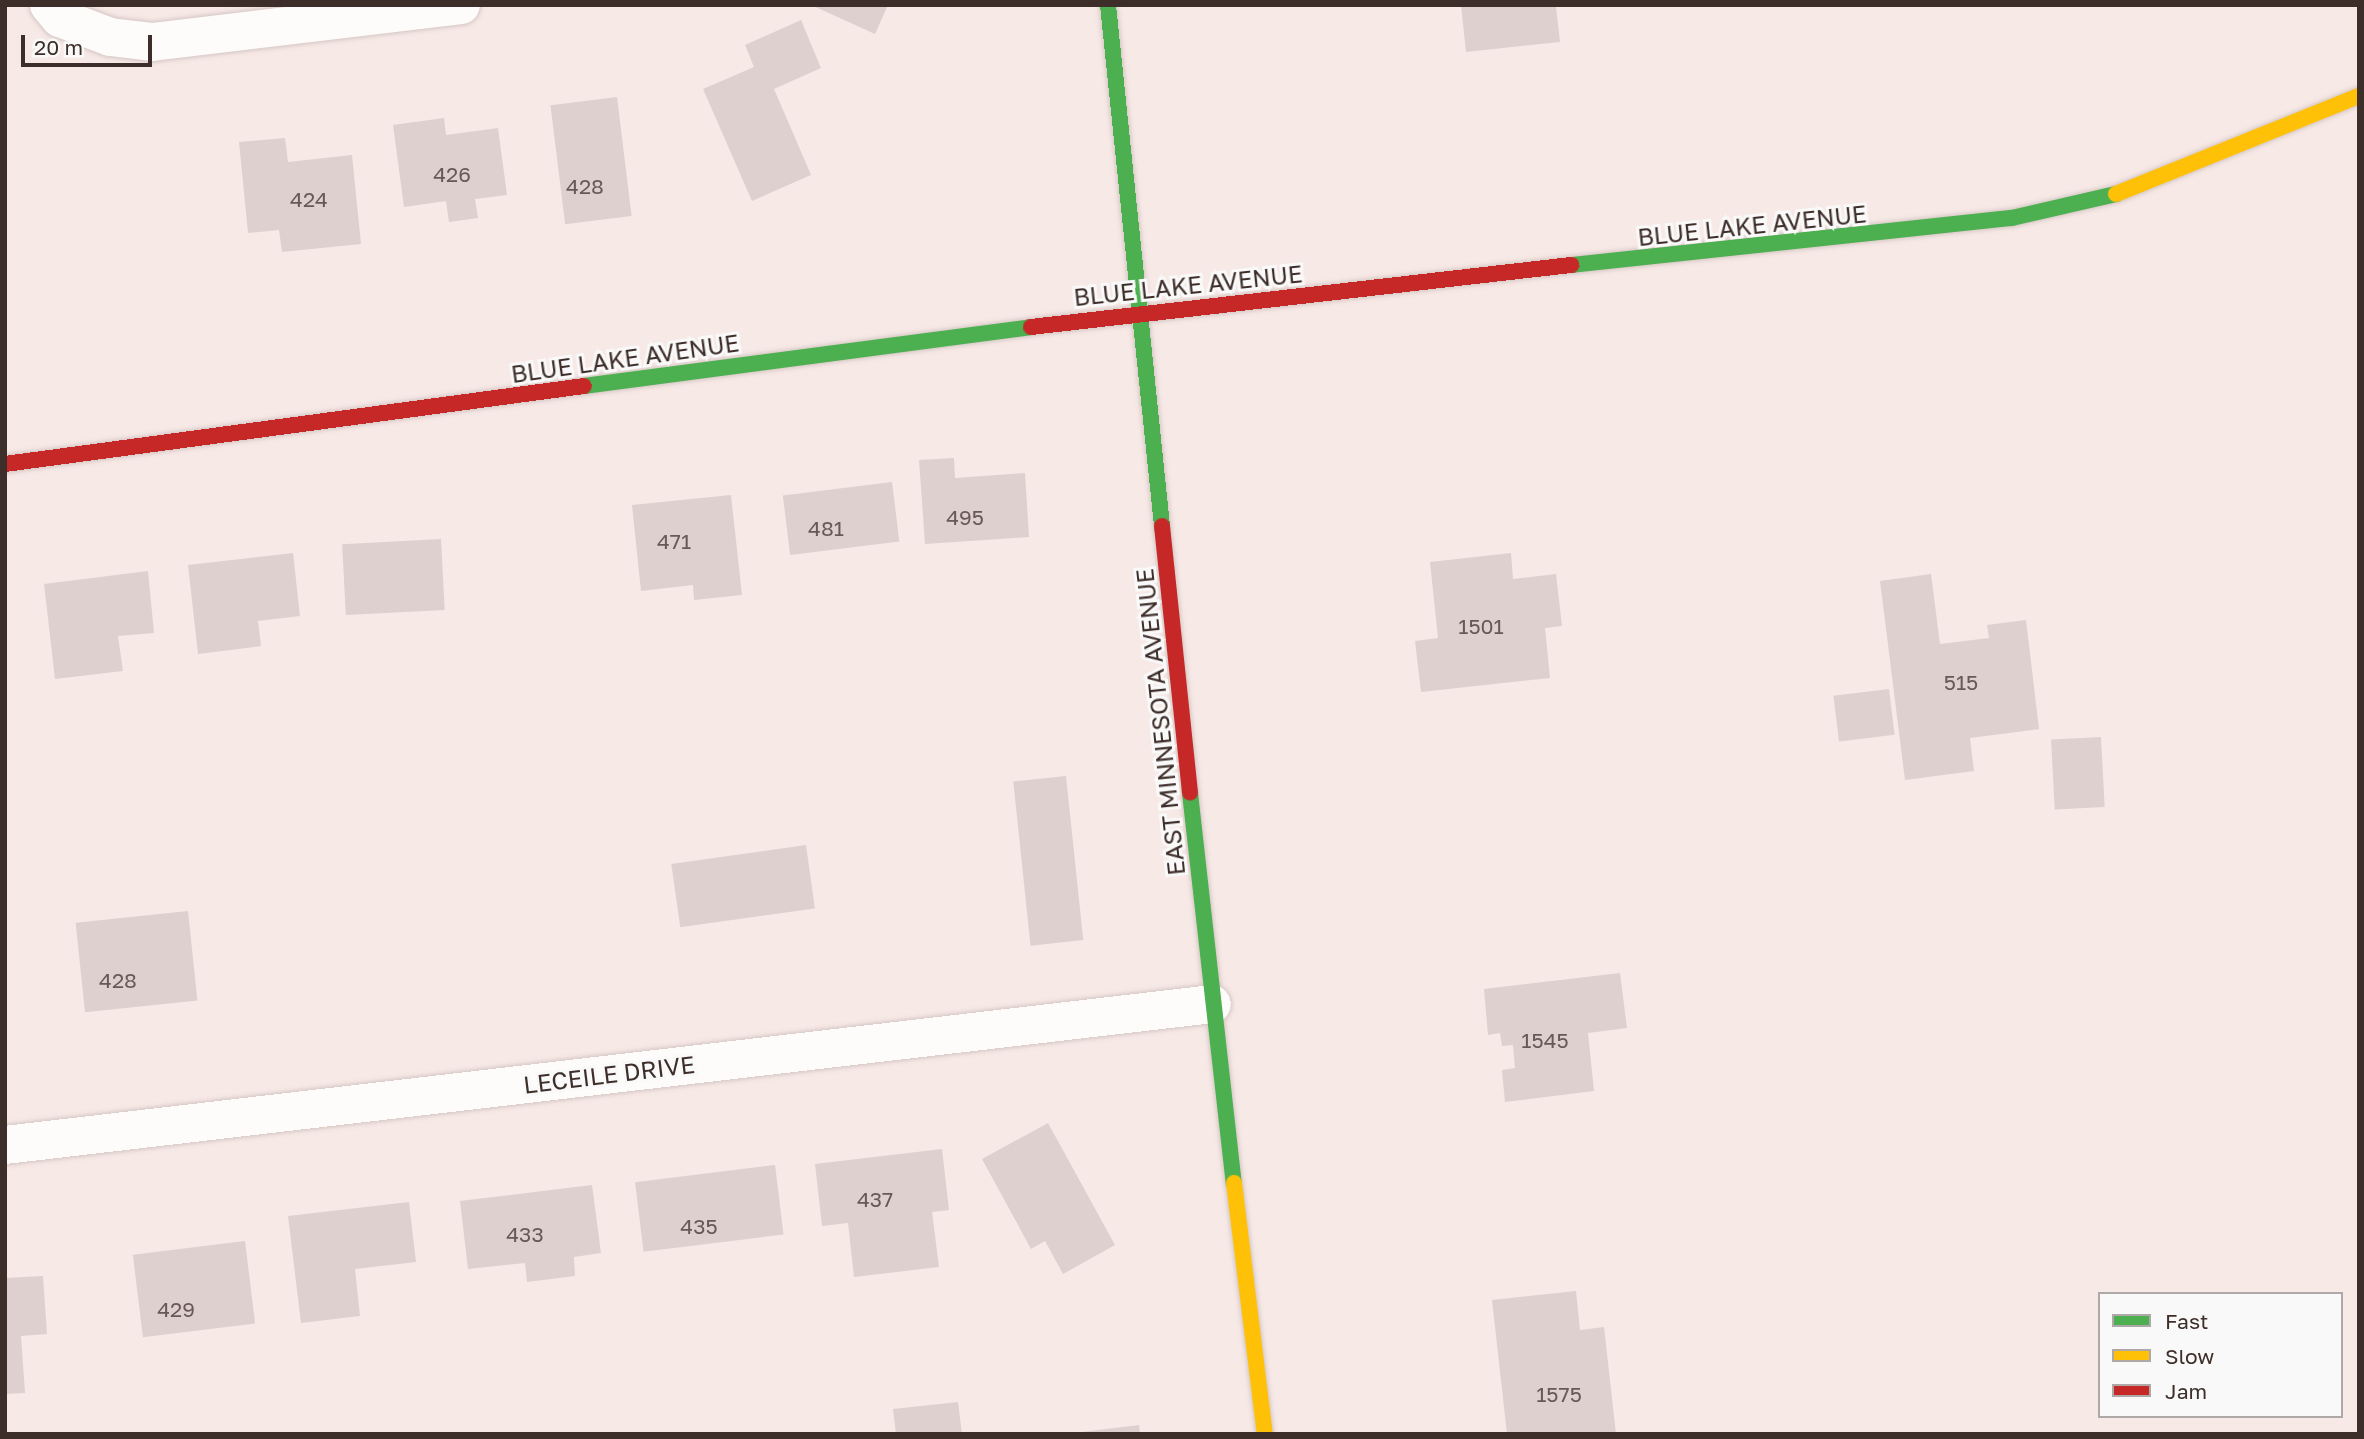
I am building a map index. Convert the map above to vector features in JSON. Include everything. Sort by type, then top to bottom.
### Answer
[{"type":"main road","name":"EAST MINNESOTA AVENUE","points":[[1108,5],[1212,1003],[1265,1434]]},
{"type":"main road","name":"BLUE LAKE AVENUE","points":[[5,464],[1139,312],[2012,218],[2145,187],[2359,96]]},
{"type":"street","points":[[50,5],[60,18],[110,37],[152,42],[461,5]]},
{"type":"street","name":"LECEILE DRIVE","points":[[5,1145],[1212,1003]]},
{"type":"building","points":[[811,5],[888,5],[875,34]]},
{"type":"building","points":[[1461,5],[1556,7],[1560,42],[1466,52]]},
{"type":"building","points":[[801,20],[821,68],[774,89],[811,175],[752,201],[703,89],[754,67],[745,45]]},
{"type":"building","points":[[617,97],[632,216],[565,224],[550,105]]},
{"type":"building","points":[[444,118],[446,135],[498,128],[507,195],[475,199],[478,218],[449,222],[446,201],[404,207],[393,125]]},
{"type":"building","points":[[285,138],[288,162],[352,155],[361,244],[282,252],[279,230],[248,233],[239,142]]},
{"type":"building","points":[[954,458],[955,478],[1025,473],[1029,537],[925,544],[919,460]]},
{"type":"building","points":[[892,482],[899,542],[790,555],[783,495]]},
{"type":"building","points":[[731,495],[742,595],[694,600],[693,585],[641,591],[632,505]]},
{"type":"building","points":[[441,539],[445,610],[346,615],[342,544]]},
{"type":"building","points":[[293,553],[300,616],[258,621],[261,646],[198,654],[188,565]]},
{"type":"building","points":[[1511,553],[1513,579],[1556,574],[1562,626],[1545,628],[1550,678],[1421,692],[1415,641],[1438,638],[1430,562]]},
{"type":"building","points":[[148,571],[154,633],[118,636],[123,671],[55,679],[44,584]]},
{"type":"building","points":[[1931,574],[1940,644],[1989,638],[1987,625],[2026,620],[2039,729],[1970,738],[1974,771],[1905,780],[1880,581]]},
{"type":"building","points":[[1889,689],[1895,735],[1839,741],[1833,696]]},
{"type":"building","points":[[2101,737],[2105,807],[2055,810],[2051,740]]},
{"type":"building","points":[[1066,776],[1083,940],[1031,946],[1013,782]]},
{"type":"building","points":[[806,845],[815,908],[680,927],[671,864]]},
{"type":"building","points":[[188,911],[197,1001],[85,1012],[76,923]]},
{"type":"building","points":[[1620,973],[1627,1028],[1588,1033],[1594,1091],[1505,1102],[1502,1070],[1515,1068],[1513,1045],[1502,1046],[1500,1033],[1488,1035],[1484,989]]},
{"type":"building","points":[[1048,1123],[1115,1245],[1063,1274],[1045,1241],[1031,1249],[982,1159]]},
{"type":"building","points":[[942,1149],[949,1210],[932,1212],[939,1267],[854,1277],[848,1223],[822,1226],[815,1164]]},
{"type":"building","points":[[775,1165],[784,1234],[644,1252],[635,1182]]},
{"type":"building","points":[[592,1185],[601,1253],[574,1257],[575,1276],[527,1282],[525,1263],[468,1269],[460,1201]]},
{"type":"building","points":[[409,1202],[416,1262],[355,1269],[360,1316],[301,1323],[288,1216]]},
{"type":"building","points":[[245,1241],[255,1323],[143,1337],[133,1255]]},
{"type":"building","points":[[43,1276],[47,1334],[21,1336],[25,1393],[5,1394],[5,1278]]},
{"type":"building","points":[[1576,1291],[1580,1330],[1604,1327],[1616,1434],[1507,1434],[1492,1300]]},
{"type":"building","points":[[958,1402],[962,1434],[896,1434],[893,1409]]},
{"type":"building","points":[[1139,1425],[1140,1434],[1082,1434],[1082,1432]]},
{"type":"traffic: fast","points":[[1108,5],[1162,526]]},
{"type":"traffic: fast","points":[[1571,265],[2012,218],[2116,194]]},
{"type":"traffic: fast","points":[[584,386],[1031,327]]},
{"type":"traffic: fast","points":[[1190,793],[1234,1183]]},
{"type":"traffic: slow","points":[[2116,194],[2359,96]]},
{"type":"traffic: slow","points":[[1234,1183],[1265,1434]]},
{"type":"traffic: jam","points":[[1031,327],[1571,265]]},
{"type":"traffic: jam","points":[[5,464],[584,386]]},
{"type":"traffic: jam","points":[[1162,526],[1190,793]]}]
